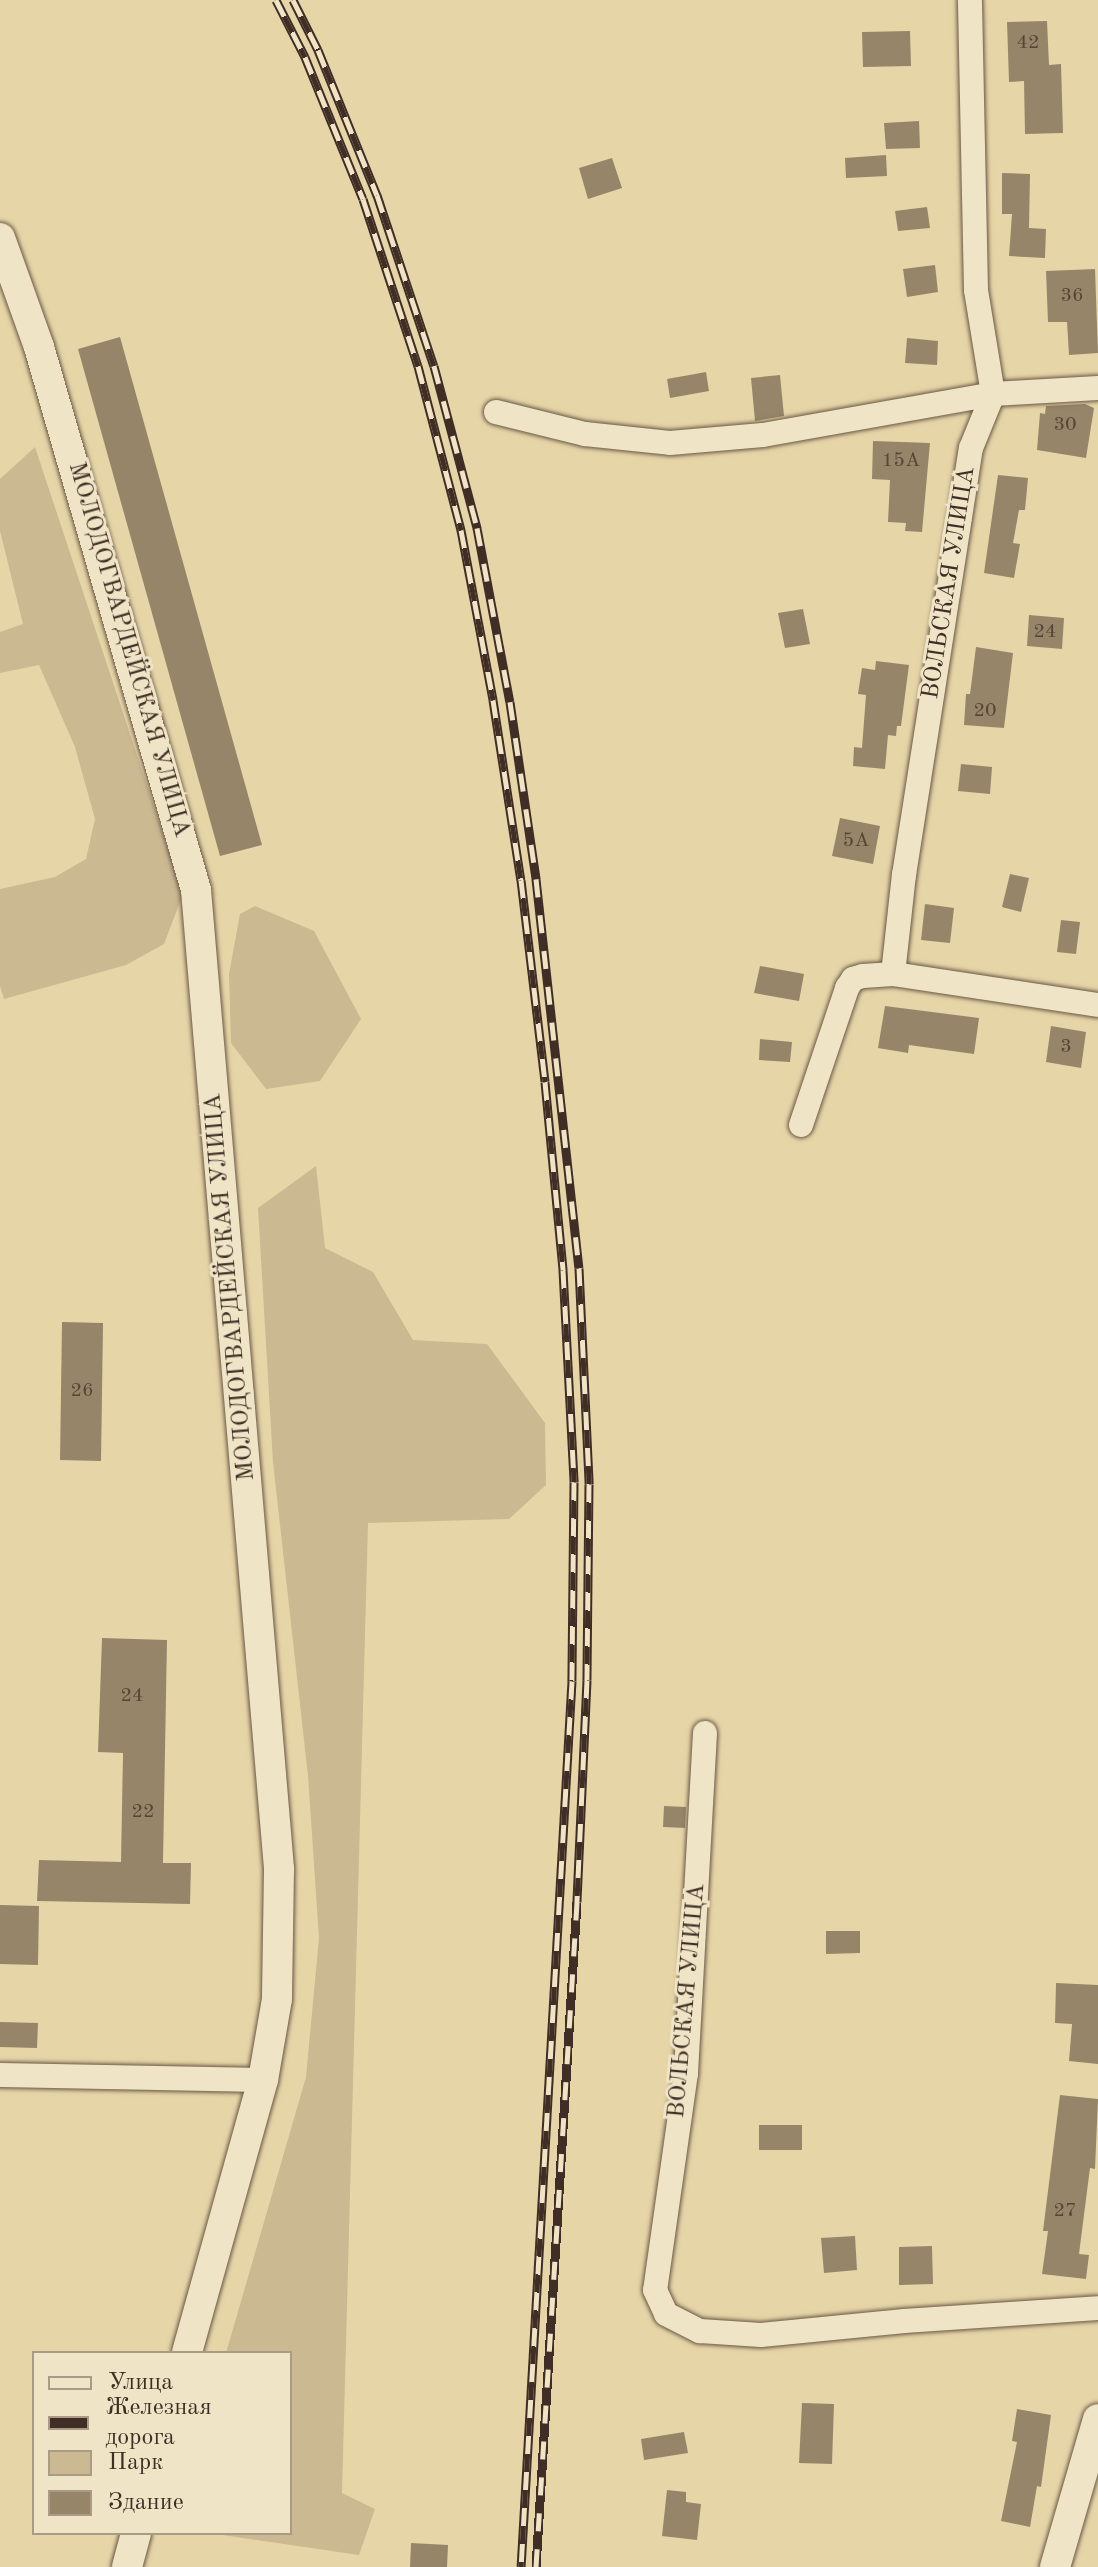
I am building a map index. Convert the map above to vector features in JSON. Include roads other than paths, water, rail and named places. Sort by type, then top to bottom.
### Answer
[{"type":"street","points":[[970,0],[976,290],[993,394]]},
{"type":"street","name":"МОЛОДОГВАРДЕЙСКАЯ УЛИЦА","points":[[0,238],[39,347],[196,890],[279,1869],[277,1999],[263,2080],[188,2351]]},
{"type":"street","points":[[496,412],[585,434],[670,443],[763,435],[993,394],[1098,388]]},
{"type":"street","name":"ВОЛЬСКАЯ УЛИЦА","points":[[893,974],[904,875],[971,448],[993,394]]},
{"type":"street","points":[[801,1125],[847,988],[853,979],[893,974],[1098,1005]]},
{"type":"street","name":"ВОЛЬСКАЯ УЛИЦА","points":[[705,1733],[686,2073],[655,2290],[666,2314],[700,2331],[761,2335],[904,2321],[1098,2308]]},
{"type":"street","points":[[0,2075],[263,2080]]},
{"type":"street","points":[[1055,2567],[1098,2419]]},
{"type":"street","points":[[127,2567],[135,2535]]},
{"type":"railway","points":[[276,0],[305,57],[363,199],[418,366],[461,530],[493,700],[521,880],[563,1270],[574,1482],[572,1681],[521,2567]]},
{"type":"railway","points":[[293,0],[318,50],[377,195],[434,366],[477,528],[510,702],[536,879],[579,1268],[589,1484],[587,1680],[577,1902],[536,2567]]}]
